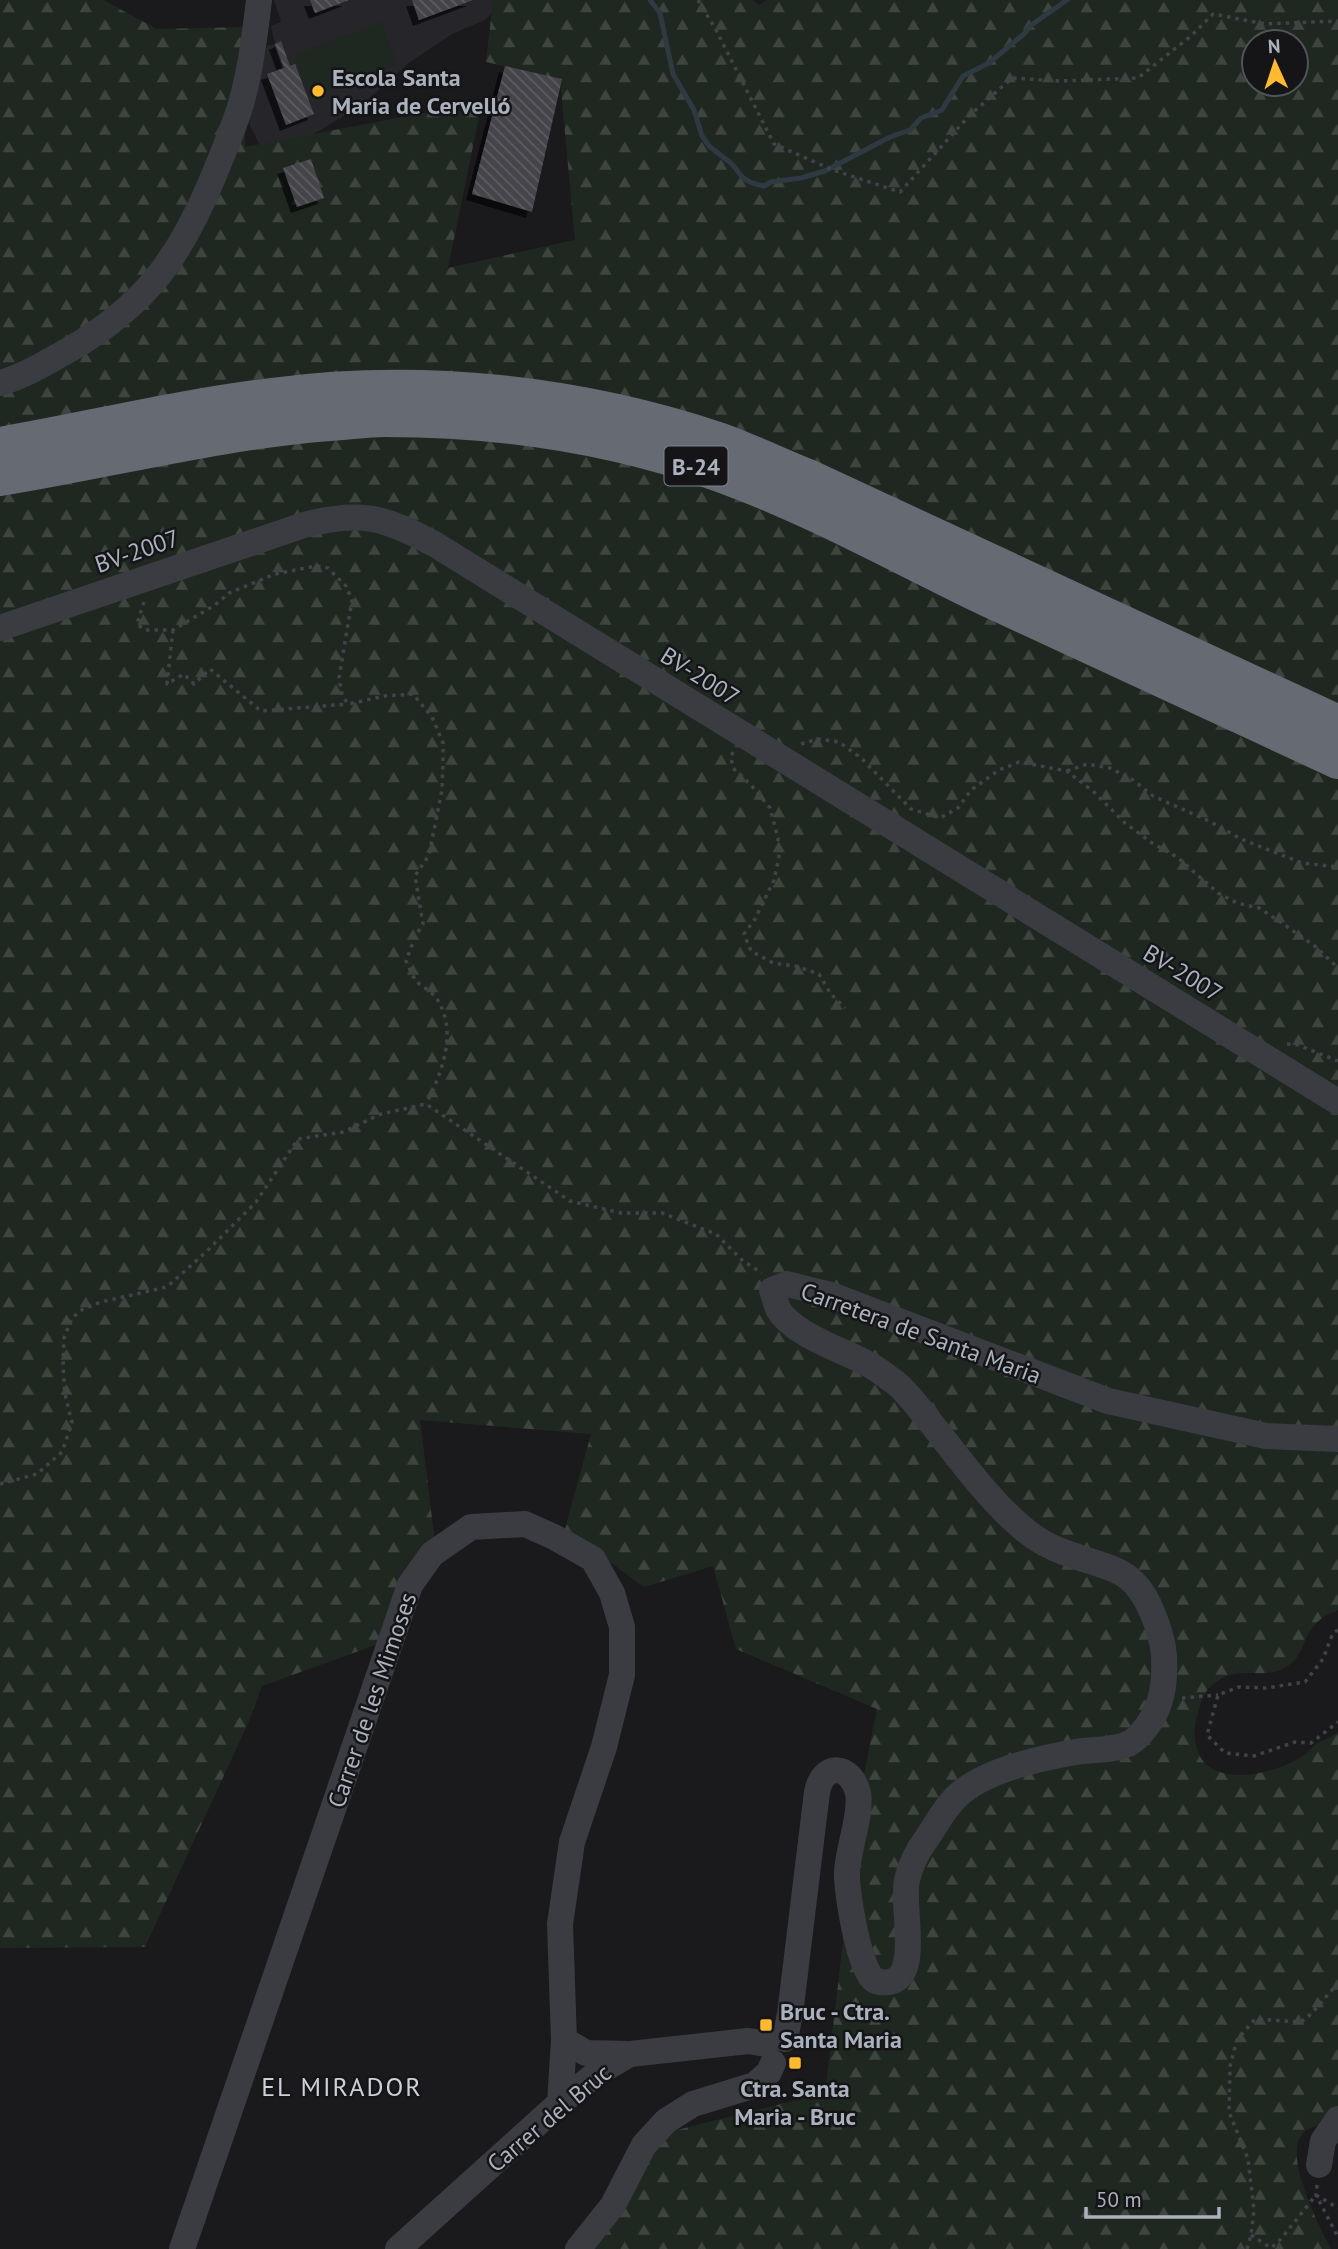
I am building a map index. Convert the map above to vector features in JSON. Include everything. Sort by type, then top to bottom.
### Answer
[{"type":"highway","name":"B-24","points":[[0,446],[149,416],[273,396],[386,388],[464,391],[560,401],[640,419],[722,443],[810,479],[1338,724]]},
{"type":"highway","name":"B-24","points":[[0,477],[155,446],[278,426],[382,418],[461,420],[556,431],[641,449],[721,474],[804,509],[1338,760]]},
{"type":"street","points":[[0,383],[46,363],[121,315],[172,259],[199,212],[242,101],[259,0]]},
{"type":"street","name":"BV-2007","points":[[0,628],[304,525],[342,517],[376,518],[396,524],[436,545],[1338,1102]]},
{"type":"street","name":"Carretera de Santa Maria","points":[[775,2049],[790,2014],[818,1784],[826,1773],[841,1770],[853,1779],[856,1787],[859,1800],[847,1876],[849,1903],[867,1973],[874,1980],[892,1981],[903,1973],[908,1958],[905,1895],[907,1879],[922,1845],[952,1801],[965,1789],[986,1777],[1036,1760],[1128,1744],[1141,1735],[1162,1700],[1165,1673],[1160,1632],[1145,1596],[1134,1581],[1105,1564],[1070,1555],[1040,1541],[1019,1525],[985,1492],[899,1385],[872,1366],[796,1328],[779,1310],[772,1290],[786,1284],[831,1295],[1108,1401],[1266,1436],[1338,1439]]},
{"type":"street","name":"Carrer de les Mimoses","points":[[182,2249],[410,1586],[432,1554],[471,1527],[525,1524],[593,1559],[612,1593],[622,1627],[622,1675],[604,1747],[572,1842],[559,1924],[564,2040],[559,2103]]},
{"type":"street","points":[[564,2040],[586,2053],[630,2054]]},
{"type":"street","name":"Carrer del Bruc","points":[[398,2249],[559,2103],[597,2073],[630,2054],[748,2041],[775,2049]]},
{"type":"street","points":[[578,2249],[613,2205],[644,2146],[666,2121],[693,2104],[755,2085],[769,2072],[775,2049]]},
{"type":"street","points":[[1319,2165],[1323,2141],[1338,2119]]},
{"type":"path","points":[[698,0],[774,144],[833,170],[900,192],[970,115],[1012,78],[1060,81],[1138,78],[1191,36],[1213,14],[1265,24],[1338,21]]},
{"type":"path","points":[[146,598],[136,624],[145,630],[173,630],[215,605],[229,593],[275,574],[316,566],[328,568],[346,586],[352,600],[339,678],[342,695],[348,704]]},
{"type":"path","points":[[173,630],[167,684],[184,674],[194,684],[209,669],[261,712],[348,704],[385,696],[414,694],[432,718],[443,743],[442,790],[429,855],[415,876],[423,924],[405,961],[415,980],[436,997],[444,1014],[447,1035],[445,1053],[437,1082],[426,1104]]},
{"type":"path","points":[[741,734],[732,757],[733,768],[770,808],[778,838],[779,857],[774,880],[755,919],[744,934],[751,951],[773,963],[795,966],[819,974],[830,993],[845,1008]]},
{"type":"path","points":[[778,757],[800,744],[818,739],[839,742],[861,758],[911,809],[940,818],[958,808],[971,790],[999,770],[1019,762],[1067,771],[1134,830],[1177,857],[1219,893],[1237,903],[1259,908],[1316,947],[1338,968]]},
{"type":"path","points":[[1067,771],[1087,764],[1110,768],[1133,780],[1153,796],[1209,821],[1241,839],[1302,863],[1338,867]]},
{"type":"path","points":[[0,1484],[37,1474],[62,1452],[72,1423],[65,1394],[64,1338],[72,1318],[83,1308],[101,1302],[167,1287],[256,1202],[298,1139],[343,1132],[381,1114],[426,1104],[570,1201],[621,1213],[662,1213],[716,1234],[743,1261],[781,1285]]},
{"type":"path","points":[[1162,1700],[1218,1695],[1239,1687],[1266,1688],[1305,1682],[1323,1659],[1333,1633],[1338,1630]]},
{"type":"path","points":[[1218,1695],[1207,1735],[1225,1753],[1254,1756],[1295,1742],[1311,1743],[1338,1722]]},
{"type":"path","points":[[1247,2249],[1254,2210],[1248,2159],[1229,2112],[1230,2066],[1237,2040],[1255,2019],[1301,2022],[1338,1983]]},
{"type":"path","points":[[1251,2235],[1271,2248],[1281,2239],[1316,2195],[1319,2165]]},
{"type":"path","points":[[1316,2195],[1338,2208]]},
{"type":"path","points":[[1316,2195],[1338,2237]]},
{"type":"shaded area","name":"Escola Santa Maria de Cervelló","points":[[274,0],[506,0],[485,20],[452,34],[410,62],[358,108],[293,146],[261,148],[249,123],[267,46],[275,44],[271,26],[281,22]]},
{"type":"green space","points":[[0,0],[103,0],[157,29],[244,27],[245,147],[482,102],[448,268],[575,240],[560,79],[486,62],[493,0],[753,0],[759,5],[767,0],[1338,0],[1338,1610],[1317,1622],[1299,1654],[1286,1667],[1268,1673],[1231,1675],[1211,1686],[1200,1707],[1195,1736],[1203,1761],[1212,1769],[1238,1775],[1267,1771],[1293,1762],[1319,1742],[1338,1732],[1338,2135],[1321,2127],[1308,2129],[1298,2142],[1297,2156],[1304,2190],[1331,2249],[592,2249],[665,2133],[825,2093],[862,1785],[877,1709],[736,1649],[713,1566],[644,1587],[565,1529],[591,1434],[420,1420],[435,1543],[381,1643],[262,1686],[249,1721],[145,1947],[0,1948]]},
{"type":"green space","points":[[382,22],[397,65],[310,97],[294,55]]},
{"type":"building","points":[[310,0],[349,0],[315,13]]},
{"type":"building","points":[[412,0],[473,0],[419,20]]},
{"type":"building","points":[[281,41],[290,66],[295,64],[314,114],[286,125],[267,74],[284,68],[275,44]]},
{"type":"building","points":[[505,66],[562,79],[532,212],[472,194]]},
{"type":"building","points":[[311,159],[324,198],[297,207],[283,168]]},
{"type":"waterway","points":[[650,0],[660,13],[673,74],[694,110],[702,136],[743,178],[764,186],[771,182],[825,171],[890,137],[910,130],[921,118],[942,110],[963,76],[989,63],[1030,26],[1067,0]]},
{"type":"place","name":"Escola Santa Maria de Cervelló","points":[[318,91]]},
{"type":"place","name":"Bruc - Ctra. Santa Maria","points":[[766,2025]]},
{"type":"place","name":"Ctra. Santa Maria - Bruc","points":[[795,2063]]},
{"type":"district","name":"EL MIRADOR","points":[[342,2086]]}]
